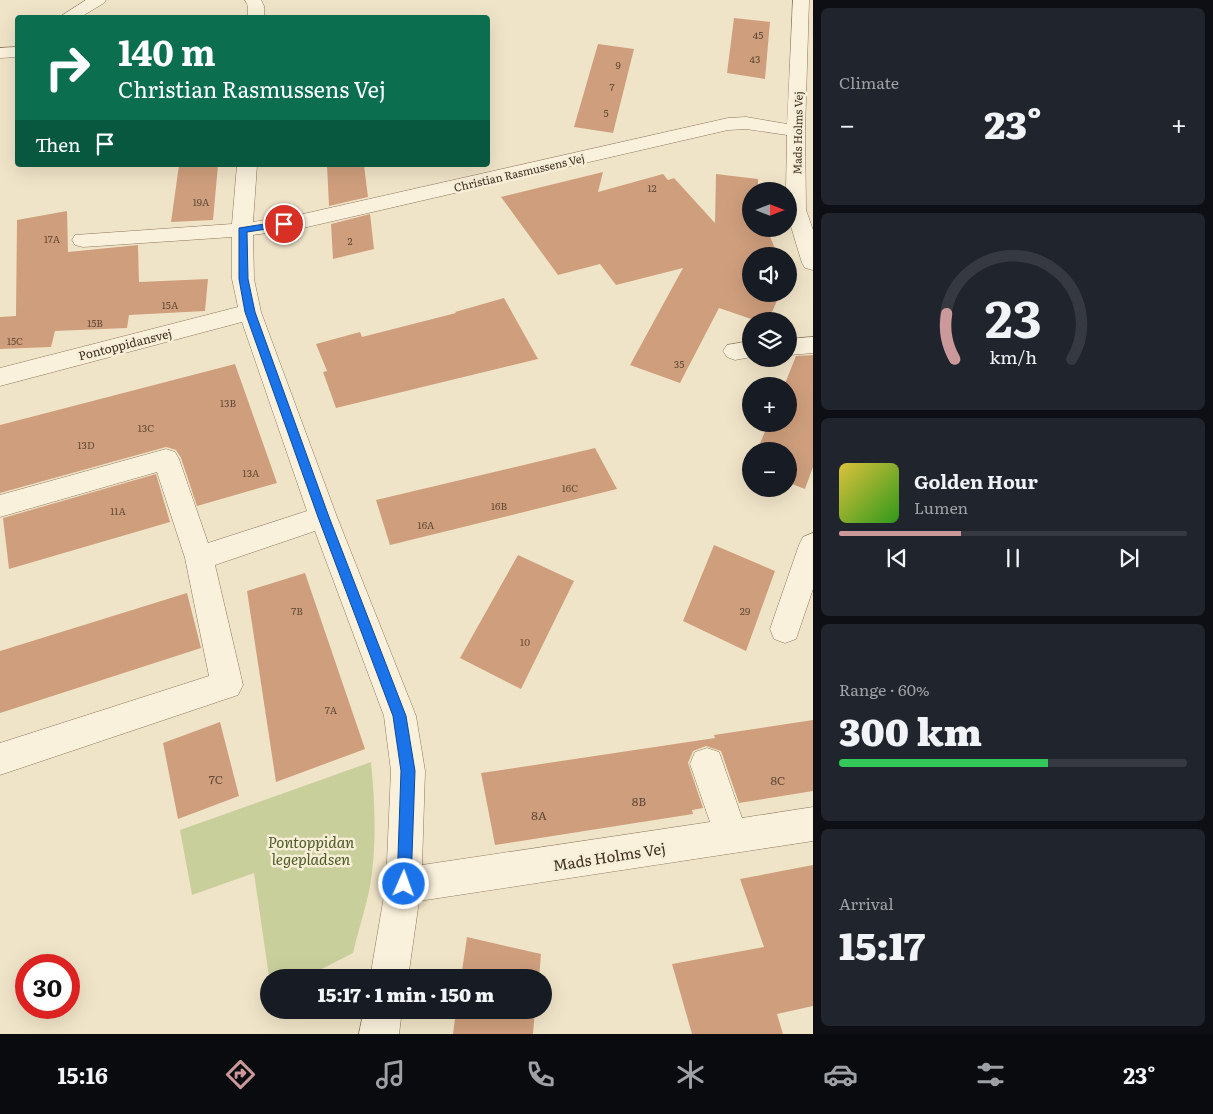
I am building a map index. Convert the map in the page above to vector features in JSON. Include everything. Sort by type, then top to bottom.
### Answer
[{"type":"street","points":[[71,15],[98,0]]},
{"type":"street","points":[[253,0],[256,6],[256,15]]},
{"type":"street","name":"Mads Holms Vej","points":[[801,0],[806,90],[796,210],[813,263]]},
{"type":"street","points":[[0,53],[15,52]]},
{"type":"street","name":"Christian Rasmussens Vej","points":[[83,240],[242,230],[303,221],[728,124],[746,123],[802,145]]},
{"type":"street","points":[[247,167],[242,230],[243,279],[250,312],[323,517],[400,716],[408,771],[404,884],[390,969]]},
{"type":"street","name":"Pontoppidansvej","points":[[0,377],[250,312]]},
{"type":"street","points":[[797,346],[813,345]]},
{"type":"street","points":[[0,506],[166,459],[199,558],[227,685],[0,759]]},
{"type":"street","points":[[199,558],[323,517]]},
{"type":"street","points":[[785,629],[813,545]]},
{"type":"street","points":[[706,764],[732,837]]},
{"type":"street","name":"Mads Holms Vej","points":[[404,884],[428,883],[813,824]]},
{"type":"street","points":[[379,1034],[382,1019]]},
{"type":"green space","name":"Pontoppidan legepladsen","points":[[371,762],[374,856],[368,894],[353,953],[322,969],[268,969],[254,873],[192,895],[180,830]]},
{"type":"building","points":[[734,18],[770,22],[765,79],[727,73]]},
{"type":"building","points":[[598,44],[634,49],[613,133],[574,127]]},
{"type":"building","points":[[179,167],[218,167],[213,220],[171,222]]},
{"type":"building","points":[[327,167],[364,167],[368,197],[329,206]]},
{"type":"building","points":[[603,172],[598,192],[663,174],[668,180],[674,178],[715,223],[716,174],[758,179],[758,182],[742,182],[742,238],[771,238],[774,247],[742,247],[742,302],[776,302],[772,312],[742,312],[742,316],[719,308],[680,383],[630,365],[683,268],[616,285],[600,264],[558,275],[501,197]]},
{"type":"building","points":[[67,211],[68,252],[138,245],[139,282],[208,279],[205,311],[129,315],[127,328],[55,331],[51,347],[0,349],[0,317],[16,316],[17,220]]},
{"type":"building","points":[[370,214],[374,249],[333,259],[331,224]]},
{"type":"building","points":[[504,298],[538,359],[336,408],[323,372],[327,371],[316,344],[360,332],[362,337],[456,313]]},
{"type":"building","points":[[813,355],[813,467],[805,489],[797,486],[797,442],[761,442],[765,432],[797,432],[797,377],[788,377],[792,367],[797,367],[797,356]]},
{"type":"building","points":[[235,364],[277,483],[197,506],[181,458],[176,450],[166,447],[0,493],[0,425]]},
{"type":"building","points":[[595,448],[617,489],[390,545],[376,500]]},
{"type":"building","points":[[156,474],[170,522],[9,569],[3,518]]},
{"type":"building","points":[[714,545],[775,571],[746,651],[683,621]]},
{"type":"building","points":[[518,555],[574,581],[521,689],[460,658]]},
{"type":"building","points":[[305,573],[365,749],[276,782],[247,591]]},
{"type":"building","points":[[187,593],[201,648],[0,713],[0,651]]},
{"type":"building","points":[[813,720],[813,791],[739,803],[721,751],[706,746],[693,751],[688,763],[703,808],[692,810],[693,814],[495,845],[481,773],[715,738],[714,735]]},
{"type":"building","points":[[220,722],[239,796],[178,819],[163,743]]},
{"type":"building","points":[[813,865],[813,1006],[777,1014],[783,1034],[692,1034],[672,964],[764,947],[740,879]]},
{"type":"building","points":[[467,937],[541,954],[540,969],[462,969]]},
{"type":"building","points":[[455,1019],[534,1019],[533,1034],[453,1034]]},
{"type":"route","points":[[284,224],[242,230],[243,279],[250,312],[323,517],[400,716],[408,771],[404,884]]}]
